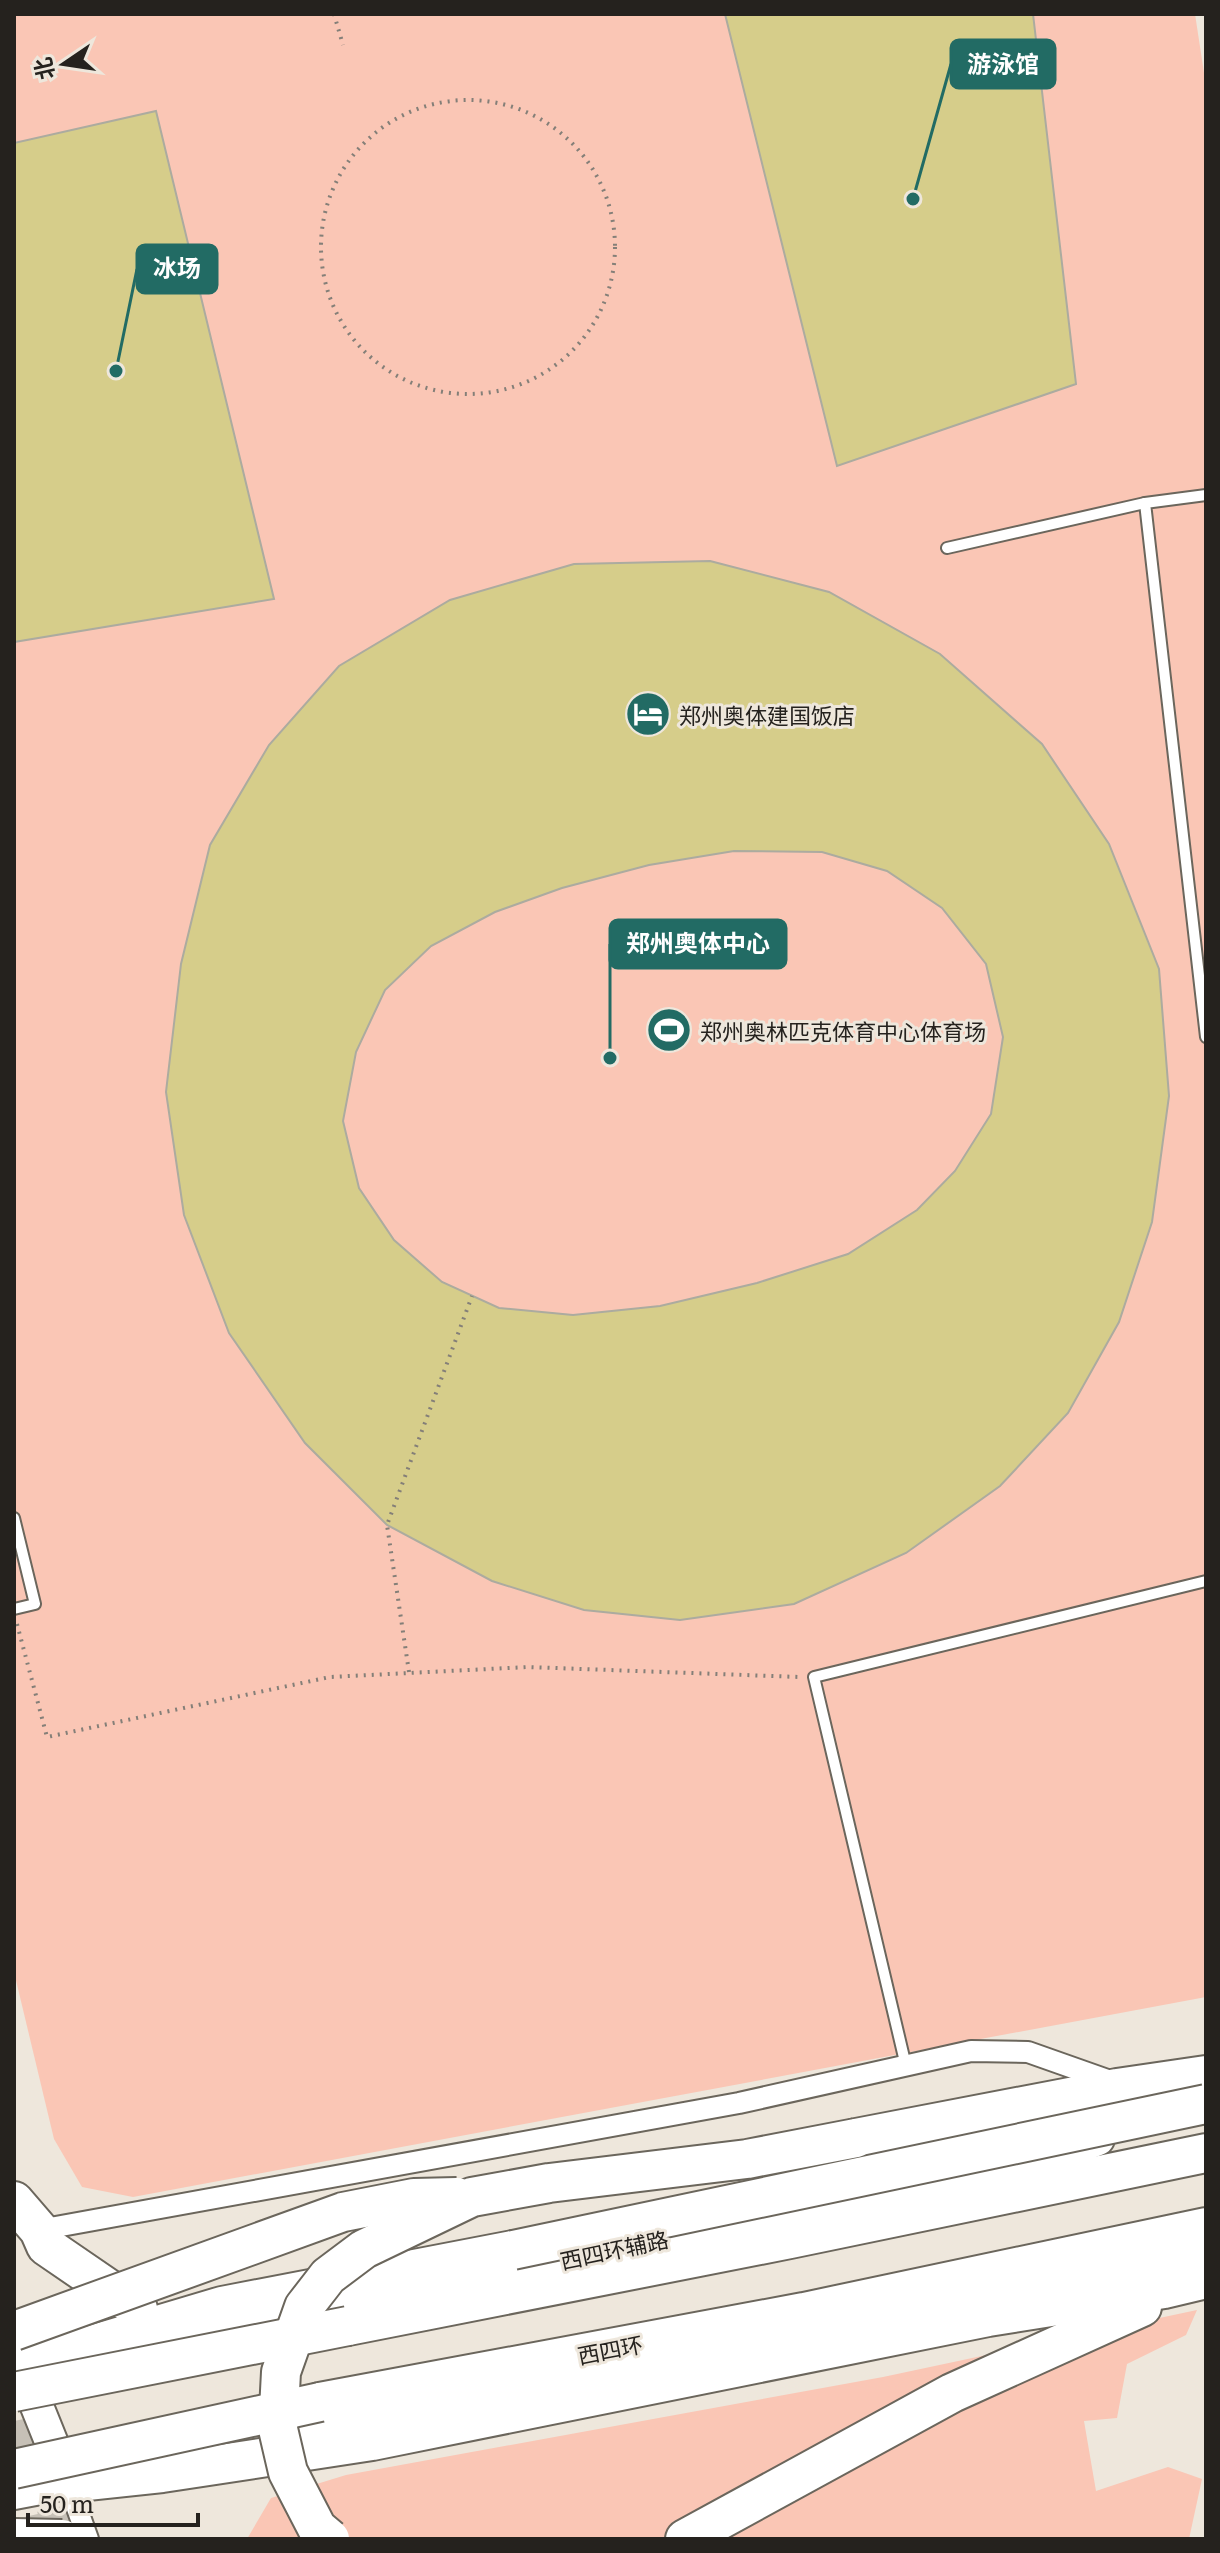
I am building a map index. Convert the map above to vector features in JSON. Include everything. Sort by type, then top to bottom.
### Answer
[{"type":"highway","points":[[14,2331],[343,2212],[414,2198],[472,2197],[549,2183],[747,2159],[1125,2086],[1206,2075]]},
{"type":"highway","points":[[17,2378],[160,2325],[222,2306],[513,2250],[1206,2102]]},
{"type":"highway","points":[[17,2378],[790,2239],[1206,2153]]},
{"type":"highway","points":[[330,2539],[317,2528],[288,2472],[278,2429],[281,2372],[304,2307],[328,2276],[364,2249],[472,2197]]},
{"type":"highway","points":[[14,2201],[39,2230],[46,2246],[160,2325]]},
{"type":"highway","name":"西四环","points":[[14,2469],[320,2402],[804,2312],[1206,2227]]},
{"type":"highway","points":[[68,2483],[162,2473],[312,2450],[988,2317],[1206,2280]]},
{"type":"highway","points":[[685,2539],[952,2393],[1119,2316],[1206,2280]]},
{"type":"highway","points":[[14,2538],[62,2539]]},
{"type":"main road","name":"西四环辅路","points":[[17,2378],[242,2327],[1049,2158],[1206,2102]]},
{"type":"main road","points":[[14,2493],[1206,2249]]},
{"type":"main road","points":[[17,2378],[68,2483]]},
{"type":"street","points":[[39,2230],[739,2103],[971,2051],[1028,2052],[1125,2086]]},
{"type":"street","points":[[1157,2259],[1206,2268]]},
{"type":"street","points":[[68,2483],[88,2539]]},
{"type":"lane","points":[[947,548],[1145,503],[1206,495]]},
{"type":"lane","points":[[1145,503],[1206,1037]]},
{"type":"lane","points":[[14,1518],[35,1604],[14,1611]]},
{"type":"lane","points":[[906,2066],[814,1677],[1206,1581]]},
{"type":"path","points":[[334,14],[343,45]]},
{"type":"path","points":[[470,98],[517,106],[559,129],[592,165],[612,209],[616,258],[604,306],[577,348],[538,378],[491,394],[442,393],[396,376],[357,345],[331,303],[320,254],[326,206],[346,162],[379,128],[422,105],[470,98]]},
{"type":"path","points":[[409,1673],[387,1525],[472,1296]]},
{"type":"path","points":[[14,1611],[47,1737],[330,1677],[528,1667],[814,1677]]},
{"type":"shaded area","points":[[14,14],[1195,14],[1206,86],[1206,1997],[133,2197],[82,2187],[54,2139],[14,1972]]},
{"type":"shaded area","points":[[1197,2310],[1186,2335],[1127,2364],[1117,2418],[1084,2421],[1096,2491],[1168,2467],[1202,2479],[1189,2539],[247,2539],[271,2498],[346,2475],[883,2377]]},
{"type":"building","points":[[725,14],[1033,14],[1076,384],[837,466]]},
{"type":"building","points":[[156,111],[274,599],[14,642],[14,143]]},
{"type":"building","name":"郑州奥林匹克体育中心体育场","points":[[710,561],[829,592],[940,654],[1042,744],[1109,844],[1159,969],[1169,1096],[1152,1222],[1119,1322],[1068,1413],[1000,1486],[906,1553],[794,1604],[680,1620],[584,1610],[492,1581],[387,1525],[305,1443],[229,1333],[184,1215],[166,1092],[181,964],[210,845],[269,745],[339,666],[450,600],[574,564]],"holes":[[[734,851],[822,852],[887,871],[942,908],[986,964],[1003,1037],[991,1114],[955,1171],[917,1210],[848,1254],[757,1283],[660,1306],[573,1315],[499,1308],[442,1282],[394,1240],[359,1188],[343,1121],[356,1052],[385,990],[431,946],[495,912],[562,888],[649,865]]]},
{"type":"tunnel","points":[[14,2421],[39,2539]]},
{"type":"tunnel","points":[[43,2452],[63,2539]]},
{"type":"place","name":"游泳馆","points":[[913,199]]},
{"type":"place","name":"冰场","points":[[116,371]]},
{"type":"place","name":"郑州奥体建国饭店","points":[[648,714]]},
{"type":"place","name":"郑州奥林匹克体育中心体育场","points":[[669,1030]]},
{"type":"place","name":"郑州奥体中心","points":[[610,1058]]}]
